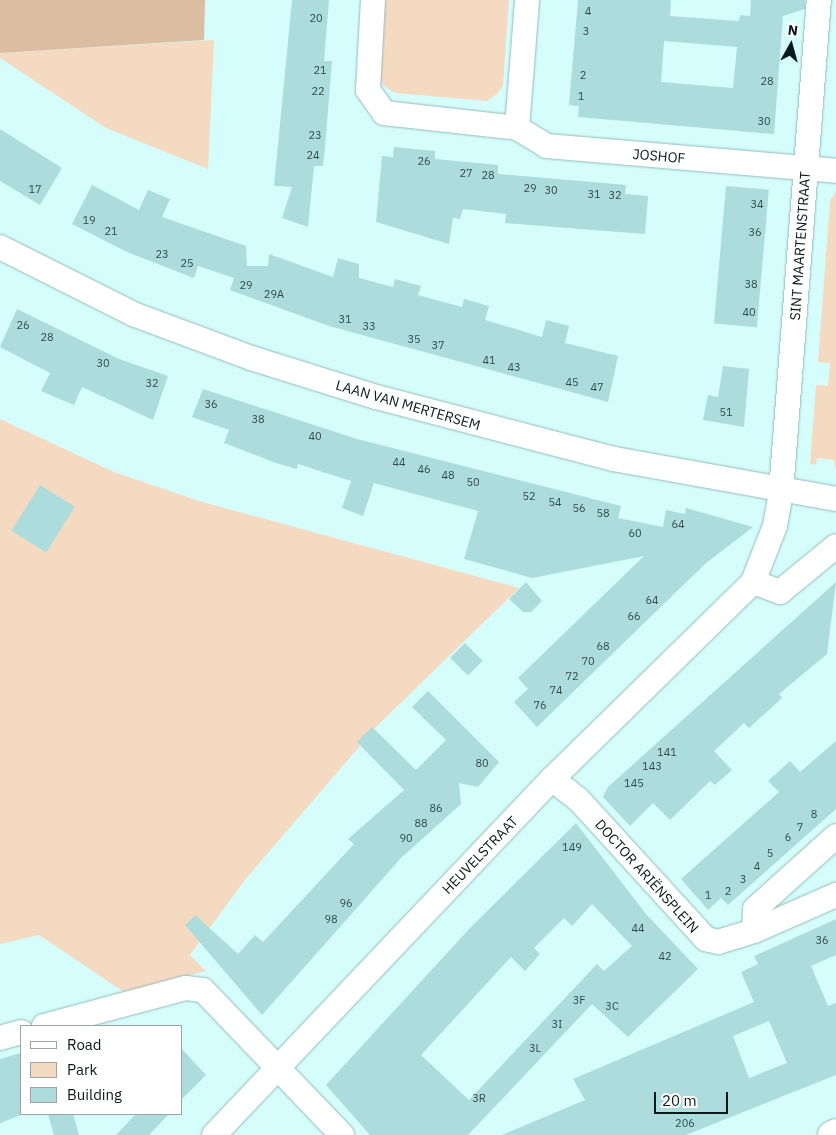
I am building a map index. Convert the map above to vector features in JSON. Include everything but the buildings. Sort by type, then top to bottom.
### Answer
[{"type":"street","name":"JOSHOF","points":[[373,0],[368,90],[384,113],[517,128],[547,146],[806,168]]},
{"type":"street","points":[[517,128],[527,0]]},
{"type":"street","name":"SINT MAARTENSTRAAT","points":[[781,492],[819,0]]},
{"type":"street","points":[[806,168],[836,171]]},
{"type":"street","name":"LAAN VAN MERTERSEM","points":[[0,247],[133,314],[304,375],[529,439],[781,492],[836,499]]},
{"type":"street","name":"HEUVELSTRAAT","points":[[214,1135],[552,779],[753,582],[775,526],[781,492]]},
{"type":"street","points":[[753,582],[780,592],[836,546]]},
{"type":"street","name":"DOCTOR ARIËNSPLEIN","points":[[552,779],[578,799],[694,931],[718,942],[754,931],[836,895]]},
{"type":"street","points":[[754,931],[755,908],[836,836]]},
{"type":"street","points":[[48,1025],[186,988],[203,990],[342,1135]]},
{"type":"street","points":[[0,1038],[20,1032]]},
{"type":"street","points":[[832,1135],[836,1134]]},
{"type":"green space","points":[[383,0],[509,0],[503,85],[497,94],[487,101],[395,93],[384,86],[378,77]]},
{"type":"green space","points":[[214,40],[208,169],[106,128],[0,58],[0,53]]},
{"type":"green space","points":[[836,191],[836,469],[834,460],[817,458],[816,465],[810,464],[816,385],[828,386],[830,363],[818,362],[830,201]]},
{"type":"green space","points":[[0,419],[114,472],[199,501],[519,588],[377,726],[244,881],[190,955],[206,971],[124,992],[39,935],[0,944]]},
{"type":"shaded area","points":[[0,0],[205,0],[204,40],[0,53]]}]
